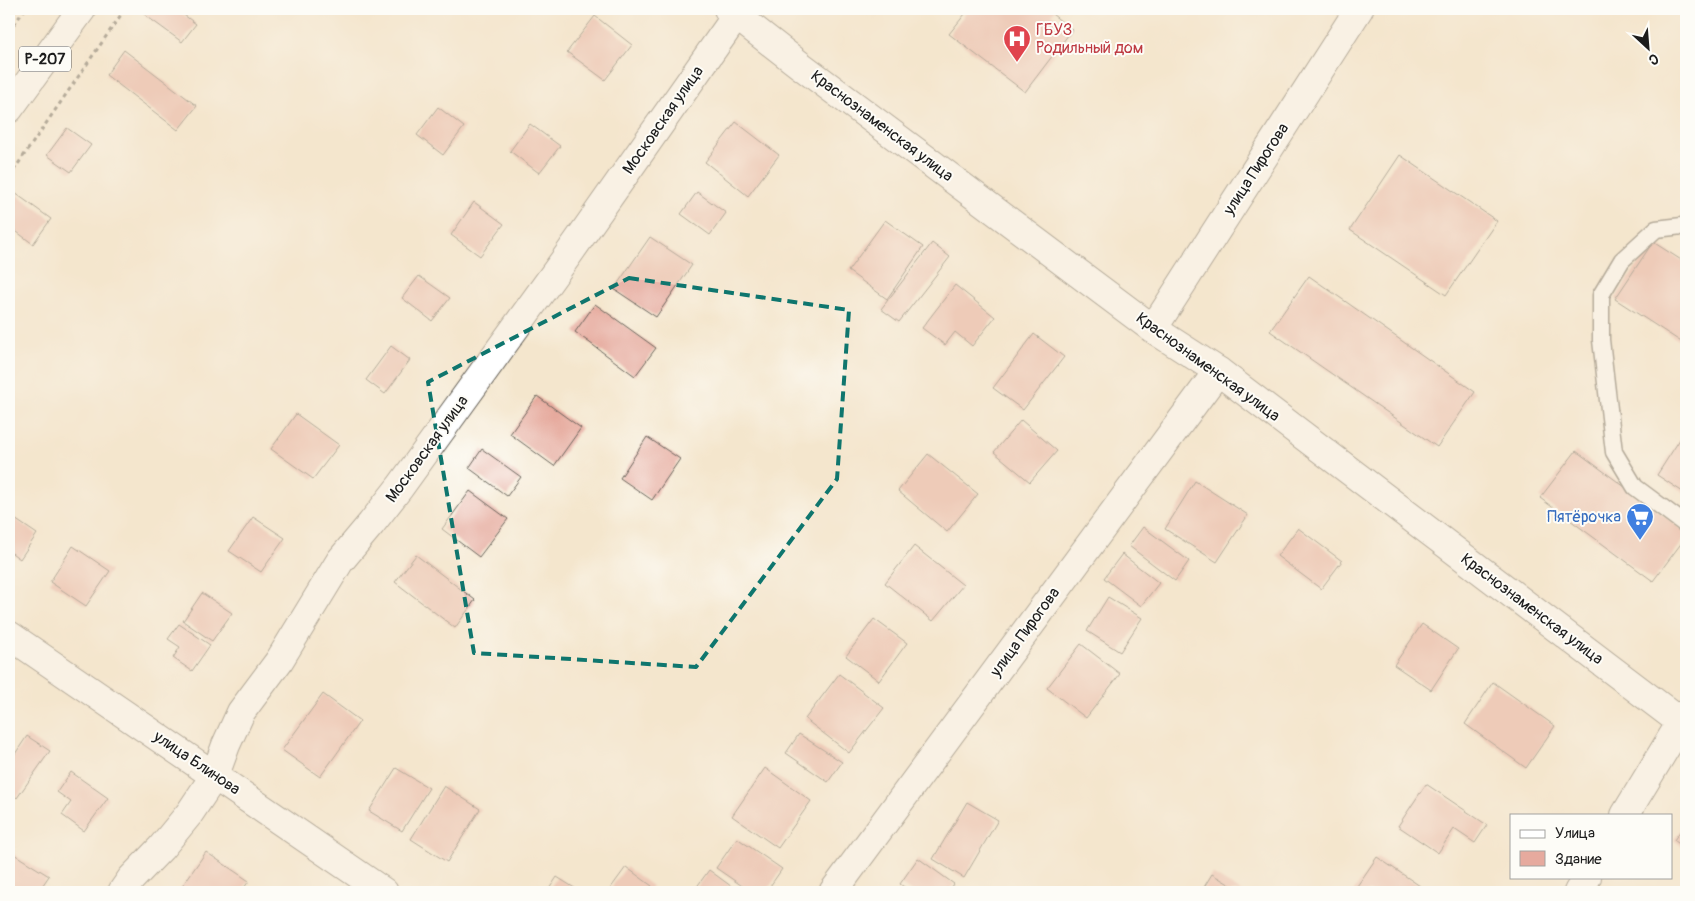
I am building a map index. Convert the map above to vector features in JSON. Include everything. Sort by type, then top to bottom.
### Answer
[{"type":"street","name":"Р-207","points":[[9,109],[82,9]]},
{"type":"street","name":"улица Пирогова","points":[[1153,328],[1359,9]]},
{"type":"street","name":"Краснознаменская улица","points":[[735,11],[1153,328],[1218,371],[1685,721]]},
{"type":"street","name":"Московская улица","points":[[122,892],[131,879],[161,848],[189,814],[215,775],[241,712],[279,661],[340,561],[405,479],[568,255],[735,11]]},
{"type":"street","name":"улица Пирогова","points":[[833,892],[1218,371]]},
{"type":"street","name":"улица Блинова","points":[[9,635],[384,892]]},
{"type":"street","points":[[1626,814],[1685,721]]},
{"type":"street","points":[[1578,892],[1586,878]]},
{"type":"lane","points":[[1686,228],[1682,226],[1656,230],[1622,260],[1601,295],[1601,340],[1614,452],[1635,487],[1686,525]]},
{"type":"path","points":[[9,31],[25,9]]},
{"type":"path","points":[[9,177],[124,9]]},
{"type":"highlighted area","points":[[629,278],[849,310],[837,479],[696,667],[474,653],[428,382]]},
{"type":"building","points":[[150,9],[176,9],[196,24],[182,42],[145,15]]},
{"type":"building","name":"ГБУЗ Родильный дом","points":[[969,9],[1056,9],[1052,14],[1072,30],[1025,92],[949,34]]},
{"type":"building","points":[[595,16],[632,45],[605,80],[567,52]]},
{"type":"building","points":[[124,50],[197,106],[178,130],[106,75]]},
{"type":"building","points":[[438,107],[464,127],[443,155],[417,135]]},
{"type":"building","points":[[736,122],[779,155],[748,196],[705,162]]},
{"type":"building","points":[[530,124],[560,146],[539,173],[510,151]]},
{"type":"building","points":[[67,128],[91,145],[71,172],[47,155]]},
{"type":"building","points":[[1400,155],[1497,221],[1446,295],[1350,230]]},
{"type":"building","points":[[697,192],[726,213],[710,235],[681,214]]},
{"type":"building","points":[[15,193],[51,219],[33,244],[9,226],[9,203]]},
{"type":"building","points":[[474,202],[504,224],[480,256],[451,235]]},
{"type":"building","points":[[885,220],[923,247],[887,299],[848,271]]},
{"type":"building","points":[[650,237],[692,265],[656,317],[614,289]]},
{"type":"building","points":[[1653,242],[1686,263],[1686,345],[1615,299]]},
{"type":"building","points":[[932,243],[950,257],[899,322],[881,309]]},
{"type":"building","points":[[419,276],[450,298],[432,321],[402,298]]},
{"type":"building","points":[[1309,276],[1475,392],[1437,447],[1270,331]]},
{"type":"building","points":[[955,285],[995,317],[972,346],[955,332],[945,345],[922,328]]},
{"type":"building","points":[[595,304],[656,348],[635,376],[575,332]]},
{"type":"building","points":[[1034,334],[1064,357],[1023,410],[993,388]]},
{"type":"building","points":[[391,346],[410,360],[385,394],[366,380]]},
{"type":"building","points":[[537,396],[581,428],[554,466],[510,434]]},
{"type":"building","points":[[296,414],[339,445],[313,479],[271,449]]},
{"type":"building","points":[[1021,420],[1057,451],[1030,482],[994,452]]},
{"type":"building","points":[[1686,430],[1686,494],[1657,475]]},
{"type":"building","points":[[647,437],[680,459],[652,500],[620,478]]},
{"type":"building","points":[[482,449],[521,477],[507,496],[469,468]]},
{"type":"building","points":[[1576,451],[1686,532],[1686,537],[1653,581],[1540,498]]},
{"type":"building","points":[[928,454],[978,494],[947,532],[898,491]]},
{"type":"building","points":[[1195,481],[1248,515],[1217,562],[1165,529]]},
{"type":"building","points":[[470,491],[508,519],[479,557],[442,529]]},
{"type":"building","points":[[9,515],[37,534],[20,559],[9,551]]},
{"type":"building","points":[[253,517],[285,538],[261,572],[229,551]]},
{"type":"building","points":[[1143,527],[1189,561],[1175,581],[1129,546]]},
{"type":"building","points":[[1298,528],[1342,561],[1321,589],[1277,556]]},
{"type":"building","points":[[73,546],[110,571],[86,606],[50,582]]},
{"type":"building","points":[[914,546],[963,585],[933,621],[885,583]]},
{"type":"building","points":[[1122,554],[1159,583],[1141,606],[1104,578]]},
{"type":"building","points":[[416,555],[475,600],[455,628],[395,582]]},
{"type":"building","points":[[202,593],[232,613],[212,641],[183,621]]},
{"type":"building","points":[[1108,597],[1142,618],[1120,652],[1087,631]]},
{"type":"building","points":[[874,619],[907,643],[879,681],[846,656]]},
{"type":"building","points":[[179,624],[210,645],[192,671],[173,658],[180,647],[168,639]]},
{"type":"building","points":[[1422,624],[1458,649],[1431,690],[1394,665]]},
{"type":"building","points":[[1081,644],[1120,674],[1086,718],[1047,688]]},
{"type":"building","points":[[839,674],[884,708],[849,753],[805,719]]},
{"type":"building","points":[[1493,682],[1555,726],[1526,768],[1465,724]]},
{"type":"building","points":[[323,694],[360,721],[320,777],[282,750]]},
{"type":"building","points":[[799,734],[842,762],[828,782],[786,753]]},
{"type":"building","points":[[27,736],[50,751],[17,798],[9,791],[9,763]]},
{"type":"building","points":[[396,768],[429,788],[402,831],[369,811]]},
{"type":"building","points":[[765,768],[811,801],[778,848],[732,816]]},
{"type":"building","points":[[71,772],[108,798],[84,831],[62,815],[71,802],[57,792]]},
{"type":"building","points":[[1426,784],[1487,825],[1475,843],[1454,829],[1438,853],[1398,826]]},
{"type":"building","points":[[444,786],[480,809],[447,862],[411,839]]},
{"type":"building","points":[[967,802],[998,820],[964,878],[933,859]]},
{"type":"building","points":[[1686,823],[1686,849],[1674,840]]},
{"type":"building","points":[[737,838],[782,869],[766,892],[751,892],[716,868]]},
{"type":"building","points":[[9,851],[49,876],[38,892],[9,891]]},
{"type":"building","points":[[206,852],[249,881],[241,892],[178,892]]},
{"type":"building","points":[[1377,857],[1420,886],[1416,892],[1353,892]]},
{"type":"building","points":[[918,858],[954,884],[948,892],[911,892],[900,884]]},
{"type":"building","points":[[626,867],[652,886],[647,892],[614,892],[610,889]]},
{"type":"building","points":[[709,870],[739,892],[693,892]]},
{"type":"building","points":[[1212,874],[1242,892],[1201,892]]},
{"type":"building","points":[[557,877],[581,892],[547,892]]},
{"type":"place","name":"ГБУЗ Родильный дом","points":[[1017,63]]},
{"type":"place","name":"Пятёрочка","points":[[1640,541]]}]
